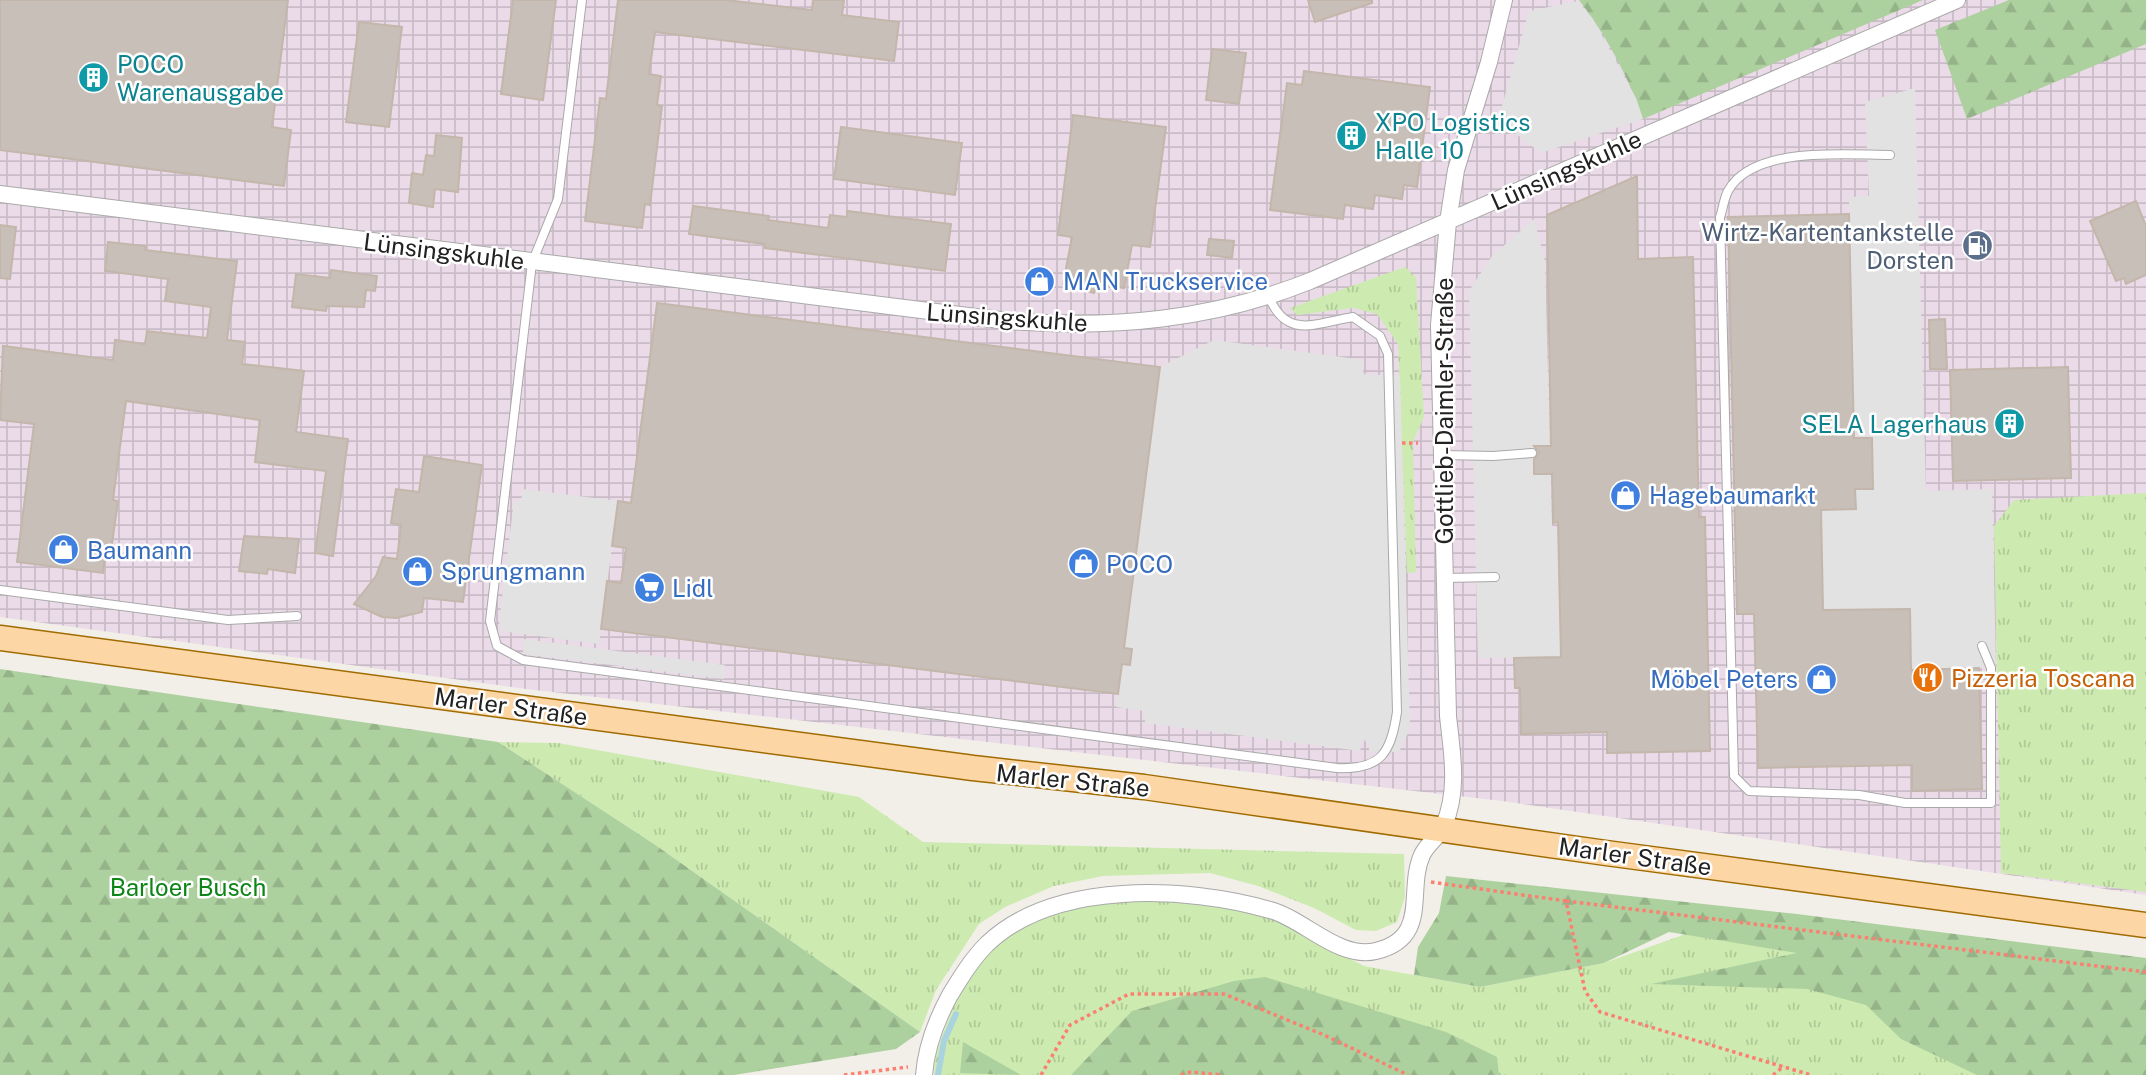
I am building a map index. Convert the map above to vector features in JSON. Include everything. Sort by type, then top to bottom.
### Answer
[{"type":"main road","name":"Marler Straße","points":[[0,638],[1443,828],[1606,853],[2146,925]]},
{"type":"street","name":"Lünsingskuhle","points":[[0,194],[532,263],[1050,324],[1162,321],[1269,297],[1957,0]]},
{"type":"street","name":"Gottlieb-Daimler-Straße","points":[[1443,828],[1452,800],[1454,773],[1448,716],[1440,325],[1448,222],[1456,170],[1505,1]]},
{"type":"street","points":[[924,1070],[941,1012],[965,969],[988,943],[1020,921],[1056,906],[1097,897],[1147,893],[1236,900],[1274,911],[1348,950],[1374,952],[1399,942],[1410,926],[1422,855],[1443,828]]},
{"type":"lane","points":[[582,0],[558,199],[532,263],[490,621],[497,646],[523,660],[1324,767],[1359,769],[1374,764],[1394,735],[1397,712],[1388,354],[1380,336],[1368,324],[1353,317],[1299,327],[1286,324],[1277,315],[1269,297]]},
{"type":"lane","points":[[1890,155],[1792,155],[1754,167],[1728,190],[1720,217],[1734,776],[1749,791],[1859,795],[1905,803],[1991,803],[1991,668],[1982,646]]},
{"type":"lane","points":[[1443,455],[1493,456],[1532,453]]},
{"type":"lane","points":[[1445,578],[1494,577]]},
{"type":"lane","points":[[0,590],[228,620],[298,616]]},
{"type":"path","points":[[1403,443],[1418,443]]},
{"type":"path","points":[[1418,880],[1566,901],[2146,972]]},
{"type":"path","points":[[1566,901],[1585,991],[1600,1012],[1811,1075]]},
{"type":"path","points":[[1041,1075],[1070,1025],[1129,994],[1224,994],[1324,1035],[1408,1075]]},
{"type":"path","points":[[1773,1075],[1784,1066]]},
{"type":"path","points":[[844,1075],[924,1070]]},
{"type":"path","points":[[1181,1075],[1191,1072],[1223,1075]]},
{"type":"shaded area","points":[[0,0],[2146,0],[2146,895],[1502,801],[526,689],[0,617]]},
{"type":"shaded area","points":[[1578,1],[1593,19],[1636,98],[1643,119],[1541,153],[1498,120],[1529,11]]},
{"type":"shaded area","points":[[1915,88],[1926,491],[1992,489],[1996,667],[1991,668],[1911,670],[1910,609],[1823,610],[1821,510],[1856,509],[1855,489],[1873,489],[1872,438],[1854,438],[1849,214],[1849,197],[1869,196],[1865,102]]},
{"type":"shaded area","points":[[1534,219],[1545,261],[1552,527],[1558,528],[1561,657],[1478,658],[1469,291],[1492,256]]},
{"type":"shaded area","points":[[1214,340],[1364,360],[1363,374],[1400,376],[1410,729],[1399,752],[1369,752],[1369,745],[1363,739],[1360,751],[1145,723],[1145,711],[1116,707],[1160,367]]},
{"type":"shaded area","points":[[523,489],[618,501],[599,644],[501,631],[499,622],[514,501],[521,502]]},
{"type":"shaded area","points":[[524,639],[725,665],[724,679],[523,654]]},
{"type":"green space","points":[[1579,0],[1923,0],[1643,119],[1616,57]]},
{"type":"green space","points":[[2009,0],[2146,0],[2146,44],[1967,119],[1935,30]]},
{"type":"green space","points":[[1405,267],[1416,277],[1424,417],[1413,442],[1416,572],[1407,573],[1398,344],[1377,314],[1353,308],[1297,315],[1290,308]]},
{"type":"green space","points":[[2146,493],[2146,892],[2001,873],[1994,526],[2014,500]]},
{"type":"green space","name":"Barloer Busch","points":[[0,669],[498,742],[654,844],[920,1032],[896,1049],[734,1075],[0,1075]]},
{"type":"green space","points":[[498,742],[558,743],[859,797],[923,842],[1404,854],[1405,897],[1397,922],[1376,931],[1356,930],[1314,908],[1258,886],[1210,873],[1103,876],[1054,886],[1005,907],[979,924],[936,990],[920,1032],[654,844]]},
{"type":"green space","points":[[1446,876],[1797,914],[2146,958],[2146,1075],[1977,1075],[1901,1039],[1866,1005],[1807,989],[1651,984],[1797,953],[1669,932],[1604,963],[1480,987],[1414,975],[1418,947],[1439,913]]},
{"type":"green space","points":[[1129,899],[1202,900],[1258,911],[1364,966],[1480,987],[1604,963],[1697,930],[2146,976],[2146,1075],[934,1075],[940,1043],[965,984],[981,960],[1000,942],[1020,928],[1044,917],[1098,903]]},
{"type":"green space","points":[[1265,977],[1446,1032],[1497,1057],[1499,1075],[1071,1075],[1132,1011],[1234,981]]},
{"type":"green space","points":[[963,1042],[1021,1075],[960,1073]]},
{"type":"building","points":[[0,0],[288,0],[272,127],[291,130],[284,186],[0,150]]},
{"type":"building","points":[[513,0],[556,0],[543,100],[501,94]]},
{"type":"building","points":[[618,0],[726,0],[812,10],[813,0],[844,0],[842,15],[899,22],[894,61],[655,32],[649,74],[661,76],[657,105],[662,106],[650,205],[645,204],[642,228],[585,221],[600,98],[606,99]]},
{"type":"building","points":[[1308,0],[1372,0],[1372,3],[1315,22]]},
{"type":"building","points":[[359,22],[402,27],[389,127],[346,122]]},
{"type":"building","points":[[1212,49],[1246,53],[1239,104],[1206,100]]},
{"type":"building","name":"XPO Logistics Halle 10","points":[[1304,71],[1430,87],[1417,187],[1404,185],[1402,199],[1375,195],[1373,209],[1345,205],[1343,219],[1270,210],[1287,83],[1302,85]]},
{"type":"building","points":[[1073,115],[1166,127],[1150,247],[1132,245],[1124,288],[1107,285],[1106,291],[1095,290],[1094,293],[1063,284],[1072,237],[1058,235]]},
{"type":"building","points":[[841,127],[962,143],[955,195],[834,179]]},
{"type":"building","points":[[436,135],[462,138],[458,192],[435,189],[433,207],[409,203],[412,173],[423,175],[426,155],[434,156]]},
{"type":"building","name":"Hagebaumarkt","points":[[1637,176],[1638,259],[1693,257],[1699,517],[1705,517],[1710,751],[1607,753],[1607,732],[1521,734],[1520,688],[1515,688],[1514,658],[1561,657],[1558,522],[1553,523],[1552,474],[1534,474],[1534,459],[1539,453],[1534,446],[1551,446],[1547,215]]},
{"type":"building","points":[[2136,201],[2146,226],[2146,275],[2126,284],[2124,278],[2116,281],[2090,221]]},
{"type":"building","points":[[693,206],[769,216],[768,220],[828,228],[830,215],[847,217],[847,211],[951,224],[945,271],[765,248],[765,244],[689,234]]},
{"type":"building","points":[[1849,214],[1854,438],[1872,438],[1873,489],[1855,489],[1856,509],[1821,510],[1823,610],[1910,609],[1911,670],[1979,668],[1982,789],[1912,791],[1912,765],[1758,768],[1754,614],[1737,614],[1728,217]]},
{"type":"building","points":[[0,225],[16,227],[10,279],[0,278]]},
{"type":"building","points":[[1209,239],[1234,241],[1232,258],[1207,255]]},
{"type":"building","points":[[108,242],[146,246],[145,250],[237,261],[227,340],[245,342],[242,364],[304,371],[296,432],[348,439],[333,556],[315,553],[326,471],[255,462],[260,420],[126,401],[113,500],[118,501],[112,544],[107,544],[103,573],[17,562],[34,424],[0,420],[3,346],[113,360],[115,340],[145,344],[147,331],[207,338],[211,307],[165,301],[168,279],[105,271]]},
{"type":"building","points":[[331,270],[377,276],[375,291],[366,290],[364,307],[327,306],[326,311],[292,307],[296,274],[330,278]]},
{"type":"building","points":[[657,303],[1160,367],[1124,648],[1132,649],[1130,665],[1122,664],[1118,694],[601,629],[607,581],[621,583],[626,548],[612,546],[618,501],[631,503]]},
{"type":"building","points":[[1945,319],[1947,369],[1930,369],[1929,320]]},
{"type":"building","name":"SELA Lagerhaus","points":[[2068,367],[2071,478],[1953,481],[1950,370]]},
{"type":"building","points":[[424,456],[482,465],[463,602],[424,598],[422,612],[396,618],[382,617],[354,604],[376,576],[383,557],[397,559],[401,525],[391,523],[396,489],[419,492]]},
{"type":"building","points":[[244,536],[299,539],[295,573],[268,569],[267,574],[239,571]]},
{"type":"waterway","points":[[938,1075],[944,1041],[956,1014]]},
{"type":"place","name":"POCO Warenausgabe","points":[[94,78]]},
{"type":"place","name":"XPO Logistics Halle 10","points":[[1352,136]]},
{"type":"place","name":"Wirtz-Kartentankstelle Dorsten","points":[[1977,246]]},
{"type":"place","name":"MAN Truckservice","points":[[1040,281]]},
{"type":"place","name":"SELA Lagerhaus","points":[[2010,424]]},
{"type":"place","name":"Hagebaumarkt","points":[[1626,495]]},
{"type":"place","name":"Baumann","points":[[64,550]]},
{"type":"place","name":"POCO","points":[[1083,564]]},
{"type":"place","name":"Sprungmann","points":[[418,571]]},
{"type":"place","name":"Lidl","points":[[649,588]]},
{"type":"place","name":"Pizzeria Toscana","points":[[1928,678]]},
{"type":"place","name":"Möbel Peters","points":[[1821,679]]}]
